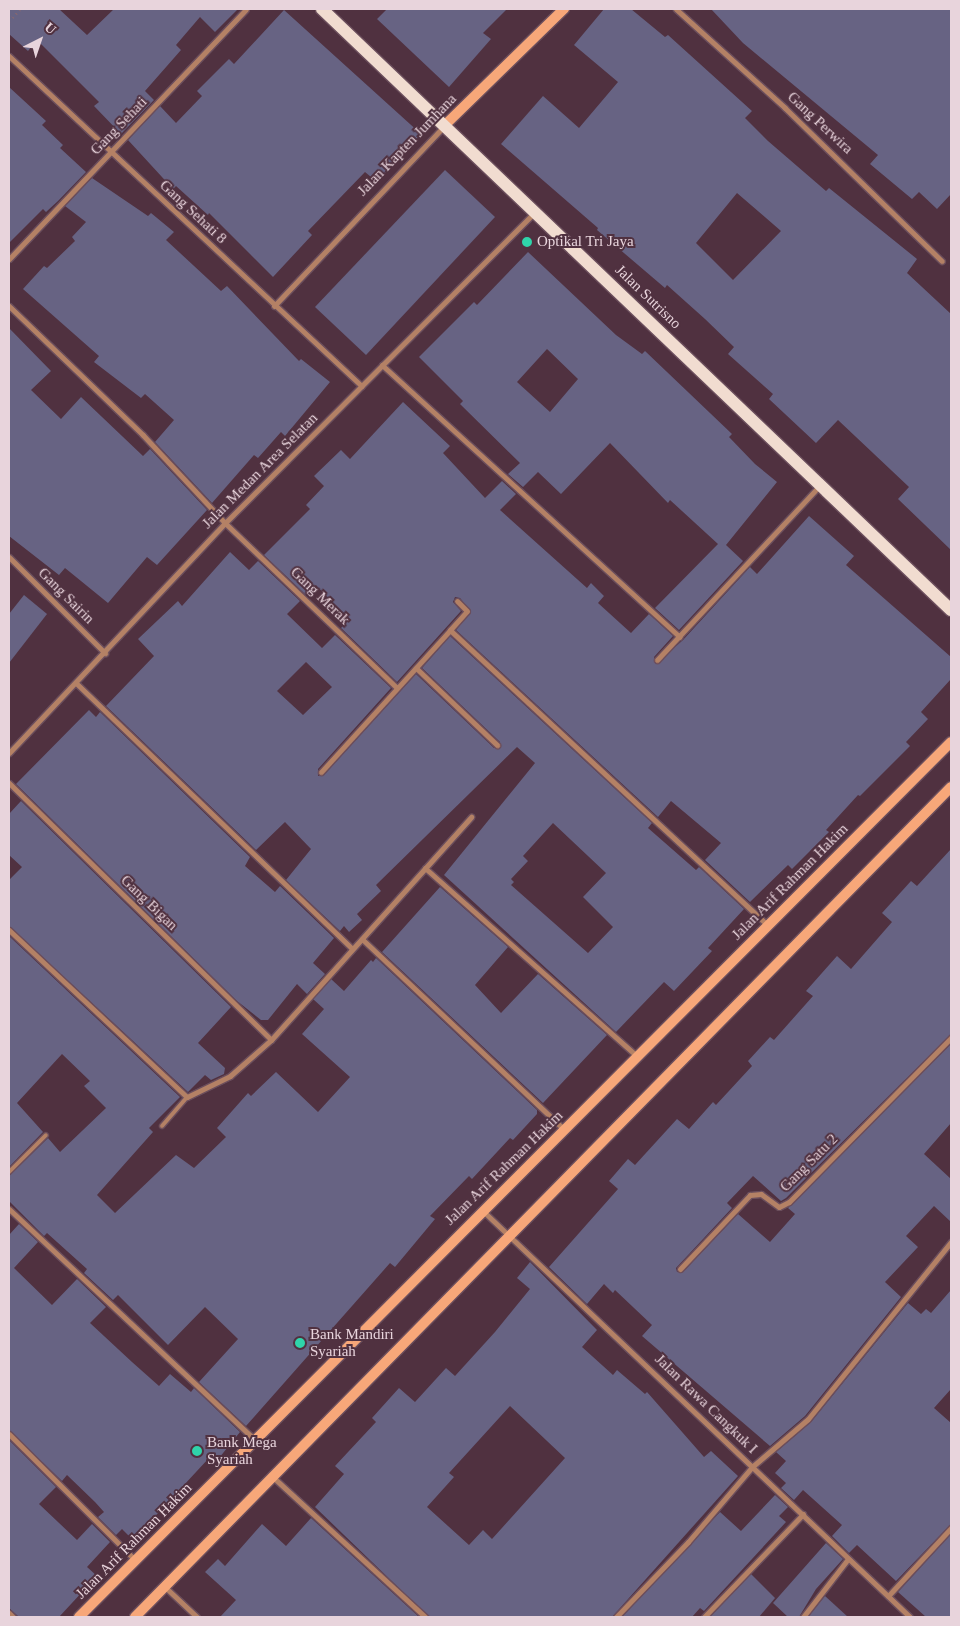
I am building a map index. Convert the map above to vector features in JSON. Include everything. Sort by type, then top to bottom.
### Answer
[{"type":"main road","name":"Jalan Sutrisno","points":[[322,9],[446,124],[951,610]]},
{"type":"main road","name":"Jalan Kapten Jumhana","points":[[446,124],[564,9]]},
{"type":"main road","name":"Jalan Arif Rahman Hakim","points":[[80,1617],[482,1210],[639,1058],[768,925],[951,742]]},
{"type":"main road","points":[[135,1617],[274,1478],[951,787]]},
{"type":"street","name":"Gang Sehati","points":[[9,259],[246,9]]},
{"type":"street","name":"Gang Perwira","points":[[676,9],[786,108],[942,261]]},
{"type":"street","name":"Gang Sehati 8","points":[[9,56],[274,306],[362,386]]},
{"type":"street","name":"Jalan Kapten Jumhana","points":[[274,306],[446,124]]},
{"type":"street","name":"Jalan Medan Area Selatan","points":[[9,753],[105,653],[225,523],[536,212]]},
{"type":"street","name":"Gang Merak","points":[[9,306],[143,434],[225,523],[397,688]]},
{"type":"street","points":[[382,365],[680,637]]},
{"type":"street","points":[[657,660],[821,485]]},
{"type":"street","name":"Gang Sairin","points":[[9,557],[105,653]]},
{"type":"street","points":[[321,772],[467,611],[457,601]]},
{"type":"street","points":[[450,630],[768,925]]},
{"type":"street","points":[[416,668],[496,745]]},
{"type":"street","points":[[76,683],[352,949]]},
{"type":"street","name":"Gang Bigan","points":[[9,783],[271,1040]]},
{"type":"street","points":[[9,930],[187,1097],[230,1076],[271,1040],[471,818]]},
{"type":"street","points":[[425,868],[639,1058]]},
{"type":"street","points":[[362,939],[565,1130]]},
{"type":"street","name":"Gang Satu 2","points":[[680,1269],[750,1195],[761,1194],[779,1207],[789,1202],[951,1038]]},
{"type":"street","points":[[9,1209],[255,1440]]},
{"type":"street","name":"Jalan Rawa Cangkuk I","points":[[482,1210],[511,1234],[910,1617]]},
{"type":"street","points":[[616,1617],[688,1542],[753,1466],[808,1419],[951,1242]]},
{"type":"street","points":[[9,1434],[136,1561]]},
{"type":"street","points":[[274,1478],[425,1617]]},
{"type":"street","points":[[704,1617],[803,1514]]},
{"type":"street","points":[[888,1596],[951,1528]]},
{"type":"street","points":[[803,1617],[848,1559]]},
{"type":"street","points":[[164,1587],[196,1617]]},
{"type":"street","points":[[9,1613],[13,1617]]},
{"type":"lane","points":[[162,1126],[187,1097]]},
{"type":"lane","points":[[9,1172],[46,1135]]},
{"type":"path","points":[[9,21],[20,9]]},
{"type":"building","points":[[9,9],[59,9],[87,35],[114,9],[238,9],[215,32],[200,17],[176,45],[181,50],[145,91],[154,100],[121,134],[94,106],[99,102],[37,40],[28,51],[9,34]]},
{"type":"building","points":[[387,9],[507,9],[483,33],[491,39],[449,87],[377,19]]},
{"type":"building","points":[[604,9],[631,9],[665,37],[668,35],[752,111],[745,118],[768,141],[826,191],[829,188],[917,259],[907,273],[951,314],[951,550],[898,499],[909,487],[838,420],[816,443],[769,399],[773,394],[728,354],[734,347],[705,319],[667,285],[665,288],[597,230],[598,228],[501,144],[543,96],[579,128],[618,82],[574,45]],"holes":[[[737,193],[781,231],[733,280],[696,243]]]},
{"type":"building","points":[[711,9],[951,9],[951,194],[937,209],[919,192],[912,199],[870,164],[878,155],[743,43]]},
{"type":"building","points":[[284,10],[421,134],[377,182],[365,172],[308,231],[312,235],[273,277],[209,213],[208,215],[176,186],[173,189],[128,140],[160,106],[176,123],[202,96],[197,91],[229,59],[234,64]]},
{"type":"building","points":[[9,87],[46,121],[42,125],[63,145],[60,148],[86,172],[58,201],[46,212],[43,209],[9,243]]},
{"type":"building","points":[[445,170],[495,217],[366,355],[315,307]]},
{"type":"building","points":[[92,178],[148,216],[151,213],[174,232],[166,240],[221,291],[227,286],[299,361],[301,359],[330,382],[285,436],[281,432],[258,458],[254,455],[212,503],[155,442],[174,420],[145,394],[141,398],[94,362],[99,356],[23,289],[44,266],[47,268],[75,241],[72,237],[86,222],[65,206]]},
{"type":"building","points":[[528,252],[616,335],[642,354],[645,351],[732,434],[729,437],[755,464],[777,482],[726,545],[743,561],[679,630],[655,608],[718,544],[670,500],[668,503],[610,443],[561,494],[538,472],[523,487],[508,474],[520,463],[460,404],[463,401],[419,357],[474,302],[477,305]],"holes":[[[547,349],[578,379],[550,412],[517,382]]]},
{"type":"building","points":[[9,328],[51,371],[31,390],[61,419],[81,397],[143,456],[150,449],[207,510],[157,565],[147,557],[108,603],[65,568],[59,575],[9,536]]},
{"type":"building","points":[[403,402],[450,446],[443,453],[485,498],[502,481],[516,494],[500,510],[587,588],[591,583],[604,596],[598,603],[631,633],[649,614],[673,636],[654,657],[656,664],[683,640],[750,567],[757,574],[809,516],[854,556],[846,565],[951,657],[951,679],[921,712],[928,719],[906,742],[910,746],[860,796],[858,795],[826,830],[829,832],[792,869],[788,865],[750,902],[705,860],[721,843],[671,801],[658,817],[456,630],[471,612],[460,598],[455,597],[453,602],[461,611],[397,682],[341,628],[349,620],[316,585],[306,595],[264,555],[310,509],[306,505],[324,486],[314,476],[341,450],[350,459]]},
{"type":"building","points":[[230,552],[249,570],[258,561],[300,601],[287,614],[322,648],[335,635],[391,688],[318,769],[318,776],[324,775],[416,674],[494,748],[500,748],[500,742],[422,668],[450,636],[652,823],[648,828],[696,870],[699,867],[744,909],[708,948],[712,951],[674,991],[664,982],[616,1032],[444,875],[535,763],[517,747],[376,885],[381,891],[357,914],[362,920],[349,932],[344,926],[340,931],[286,880],[311,849],[285,822],[256,850],[106,706],[154,656],[138,639],[178,601],[182,606]],"holes":[[[306,662],[332,687],[303,715],[277,691]],[[553,823],[606,873],[583,897],[613,927],[588,953],[511,885],[514,882],[511,879],[528,861],[523,856]]]},
{"type":"building","points":[[24,595],[47,614],[9,663],[9,614]]},
{"type":"building","points":[[89,710],[96,717],[100,712],[250,857],[245,866],[275,892],[280,886],[334,938],[313,963],[325,974],[307,994],[297,984],[268,1020],[261,1020],[237,1001],[16,784]]},
{"type":"building","points":[[21,801],[231,1007],[198,1043],[225,1068],[224,1074],[211,1080],[205,1075],[188,1092],[9,926],[9,880],[22,867],[9,855],[9,814]]},
{"type":"building","points":[[951,849],[951,1034],[786,1198],[781,1201],[753,1176],[727,1203],[732,1208],[676,1268],[677,1272],[683,1272],[738,1214],[770,1242],[795,1214],[788,1208],[951,1044],[951,1123],[924,1154],[951,1179],[951,1222],[934,1206],[906,1236],[918,1247],[885,1282],[901,1297],[805,1416],[770,1446],[642,1336],[652,1325],[615,1290],[613,1293],[604,1284],[587,1304],[549,1267],[618,1189],[609,1181],[628,1159],[635,1165],[677,1119],[689,1129],[713,1102],[716,1105],[752,1066],[748,1061],[770,1037],[774,1040],[813,996],[806,991],[837,956],[851,969],[892,922],[882,913],[911,881],[917,886]]},
{"type":"building","points":[[440,887],[508,947],[475,985],[501,1013],[538,974],[607,1035],[543,1103],[382,952]]},
{"type":"building","points":[[9,936],[180,1097],[149,1128],[153,1132],[97,1195],[115,1213],[176,1155],[194,1168],[226,1137],[217,1128],[248,1093],[251,1096],[276,1072],[318,1112],[350,1077],[302,1034],[324,1009],[313,999],[331,979],[344,991],[371,960],[373,962],[376,958],[537,1110],[537,1114],[513,1140],[510,1138],[472,1179],[469,1176],[430,1216],[435,1219],[395,1267],[390,1263],[246,1426],[199,1382],[238,1339],[205,1307],[168,1345],[118,1295],[113,1300],[84,1273],[87,1269],[47,1233],[44,1236],[9,1201],[9,1176],[48,1138],[60,1152],[106,1108],[84,1086],[90,1081],[62,1054],[17,1103],[43,1132],[9,1167]]},
{"type":"building","points":[[19,1224],[38,1242],[14,1268],[52,1305],[77,1279],[106,1307],[90,1323],[159,1386],[170,1374],[191,1392],[194,1388],[240,1432],[215,1463],[209,1458],[133,1540],[122,1529],[116,1535],[98,1517],[104,1512],[95,1502],[67,1475],[62,1481],[9,1430],[9,1235]]},
{"type":"building","points":[[530,1262],[597,1330],[582,1347],[613,1375],[617,1370],[645,1394],[647,1392],[704,1457],[711,1451],[738,1476],[612,1617],[429,1617],[315,1507],[344,1474],[335,1466],[376,1422],[372,1418],[399,1388],[415,1402],[446,1368],[455,1376],[495,1332],[530,1289],[517,1278]],"holes":[[[510,1406],[565,1458],[492,1539],[483,1530],[469,1545],[427,1507],[454,1477],[449,1473]]]},
{"type":"building","points":[[951,1290],[951,1389],[934,1408],[951,1423],[951,1524],[896,1581],[857,1545],[849,1553],[832,1536],[842,1525],[803,1490],[794,1500],[781,1488],[786,1483],[775,1473],[786,1461],[776,1452],[811,1422],[908,1303],[921,1314],[926,1309],[931,1313]]},
{"type":"building","points":[[9,1440],[56,1487],[39,1504],[77,1540],[92,1524],[110,1542],[87,1567],[97,1576],[59,1617],[19,1617],[9,1608]]},
{"type":"building","points":[[775,1495],[788,1507],[779,1516],[786,1522],[704,1611],[700,1608],[692,1617],[622,1617],[720,1512],[741,1531]]},
{"type":"building","points":[[311,1518],[419,1617],[220,1617],[236,1600],[205,1572],[218,1559],[225,1566],[262,1524],[286,1546]]},
{"type":"building","points":[[951,1534],[951,1617],[926,1617],[898,1592]]},
{"type":"building","points":[[826,1543],[843,1559],[816,1589],[799,1617],[788,1617],[773,1603]]},
{"type":"building","points":[[751,1574],[775,1598],[759,1617],[710,1617]]},
{"type":"building","points":[[825,1596],[848,1617],[808,1617]]},
{"type":"place","name":"Optikal Tri Jaya","points":[[527,242]]},
{"type":"place","name":"Bank Mandiri Syariah","points":[[300,1343]]},
{"type":"place","name":"Bank Mega Syariah","points":[[197,1451]]}]
